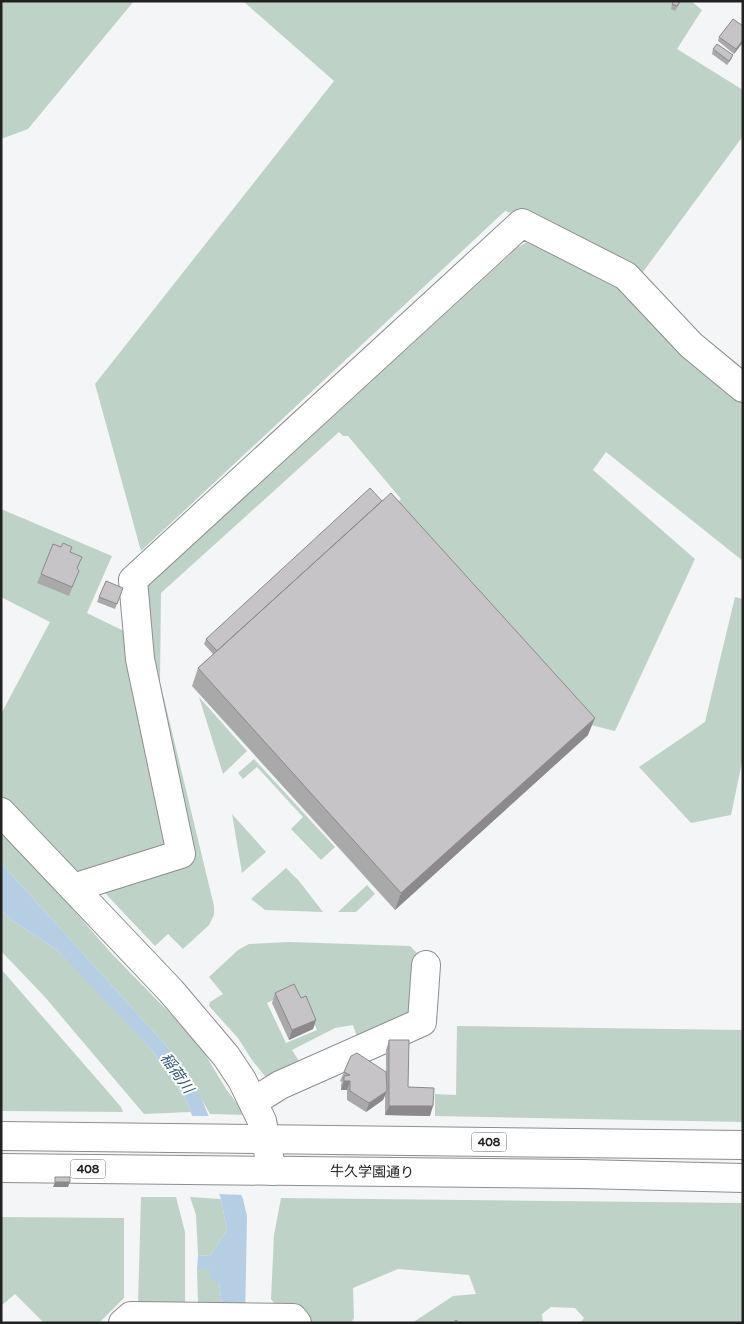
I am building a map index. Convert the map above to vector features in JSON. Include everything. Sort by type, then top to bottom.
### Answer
[{"type":"main road","points":[[73,888],[181,854],[140,659],[133,580],[522,223],[626,276],[691,345],[743,388]]},
{"type":"main road","points":[[1,812],[171,992],[226,1056],[242,1080],[262,1121],[267,1139],[261,1171]]},
{"type":"main road","points":[[253,1102],[280,1085],[422,1022],[426,965]]},
{"type":"main road","name":"408","points":[[1,1136],[743,1145]]},
{"type":"main road","name":"牛久学園通り","points":[[1,1168],[743,1178]]},
{"type":"main road","points":[[123,1323],[131,1316],[293,1318],[298,1323]]},
{"type":"green space","points":[[1,1],[134,1],[28,129],[1,139]]},
{"type":"green space","points":[[243,1],[691,1],[702,10],[677,49],[743,90],[743,136],[640,276],[558,226],[505,211],[141,551],[95,384],[334,81]]},
{"type":"green space","points":[[527,242],[620,285],[743,401],[743,561],[606,452],[593,470],[695,559],[615,731],[575,721],[386,513],[401,499],[348,436],[343,436],[339,432],[161,593],[160,682],[214,906],[214,915],[209,925],[183,949],[168,934],[155,946],[104,892],[192,861],[152,661],[144,590],[149,581],[517,248]]},
{"type":"green space","points":[[1,509],[112,556],[87,613],[126,632],[169,838],[161,850],[72,875],[1,797],[1,714],[50,622],[1,597]]},
{"type":"green space","points":[[735,597],[743,599],[743,757],[731,815],[691,823],[639,767],[705,722]]},
{"type":"green space","points":[[199,697],[247,751],[223,774]]},
{"type":"green space","points":[[254,759],[335,847],[321,860],[291,829],[303,817],[257,767],[243,779],[238,773]]},
{"type":"green space","points":[[232,814],[266,852],[242,873]]},
{"type":"green space","points":[[1,827],[112,954],[197,1041],[226,1089],[246,1115],[210,1114],[185,1070],[163,1042],[1,863]]},
{"type":"green space","points":[[286,868],[299,881],[323,912],[265,910],[251,899]]},
{"type":"green space","points":[[367,885],[375,894],[356,912],[338,912]]},
{"type":"green space","points":[[1,910],[10,919],[57,950],[112,1006],[152,1050],[187,1101],[191,1112],[144,1114],[44,996],[1,951]]},
{"type":"green space","points":[[289,942],[410,946],[417,953],[415,960],[414,1004],[405,1018],[357,1037],[353,1025],[335,1028],[292,1050],[301,1064],[267,1079],[238,1038],[209,1006],[210,1002],[223,994],[209,977],[238,950],[249,944]],"holes":[[[292,991],[299,1004],[305,1002],[317,1030],[286,1043],[267,1003]]]},
{"type":"green space","points":[[1,969],[121,1107],[123,1112],[1,1111]]},
{"type":"green space","points":[[457,1026],[743,1030],[743,1122],[435,1116],[435,1094],[456,1095]]},
{"type":"green space","points":[[141,1197],[176,1197],[185,1232],[185,1302],[181,1306],[138,1305]]},
{"type":"green space","points":[[190,1197],[221,1199],[227,1230],[210,1256],[198,1255],[196,1215]]},
{"type":"green space","points":[[281,1198],[743,1203],[743,1323],[580,1323],[584,1318],[575,1308],[551,1307],[542,1314],[543,1323],[412,1323],[453,1296],[476,1294],[469,1275],[398,1269],[353,1288],[354,1318],[351,1323],[312,1323],[298,1310],[277,1307],[271,1299],[274,1235]]},
{"type":"green space","points":[[1,1217],[124,1218],[124,1298],[99,1323],[44,1323],[15,1294],[1,1306]]},
{"type":"green space","points":[[197,1269],[210,1269],[219,1282],[222,1305],[198,1306]]},
{"type":"water","name":"稲荷川","points":[[1,863],[163,1042],[185,1070],[200,1095],[243,1199],[247,1216],[245,1323],[222,1305],[219,1282],[210,1280],[210,1269],[197,1269],[198,1255],[210,1256],[227,1230],[221,1199],[187,1101],[152,1050],[57,950],[10,919],[1,910]]},
{"type":"pier","points":[[189,1116],[211,1116],[244,1195],[217,1194]]},
{"type":"building","points":[[674,1],[680,1],[677,6],[672,4]]},
{"type":"building","points":[[733,19],[743,26],[743,40],[736,49],[719,37]]},
{"type":"building","points":[[717,44],[733,55],[729,61],[713,49]]},
{"type":"building","points":[[370,488],[382,501],[217,651],[206,639]]},
{"type":"building","points":[[391,493],[595,718],[401,893],[198,668]]},
{"type":"building","points":[[63,543],[72,547],[70,552],[82,557],[77,568],[79,571],[72,587],[41,574],[53,544],[61,547]]},
{"type":"building","points":[[106,581],[123,588],[117,604],[99,597]]},
{"type":"building","points":[[294,984],[301,998],[306,996],[316,1020],[292,1030],[275,993]]},
{"type":"building","points":[[389,1040],[409,1040],[408,1087],[434,1088],[433,1106],[389,1106]]},
{"type":"building","points":[[357,1053],[386,1072],[387,1091],[369,1103],[350,1091],[350,1081],[344,1081],[344,1076],[350,1075],[344,1072],[351,1056]]},
{"type":"building","points":[[55,1177],[70,1177],[70,1182],[55,1182]]}]
